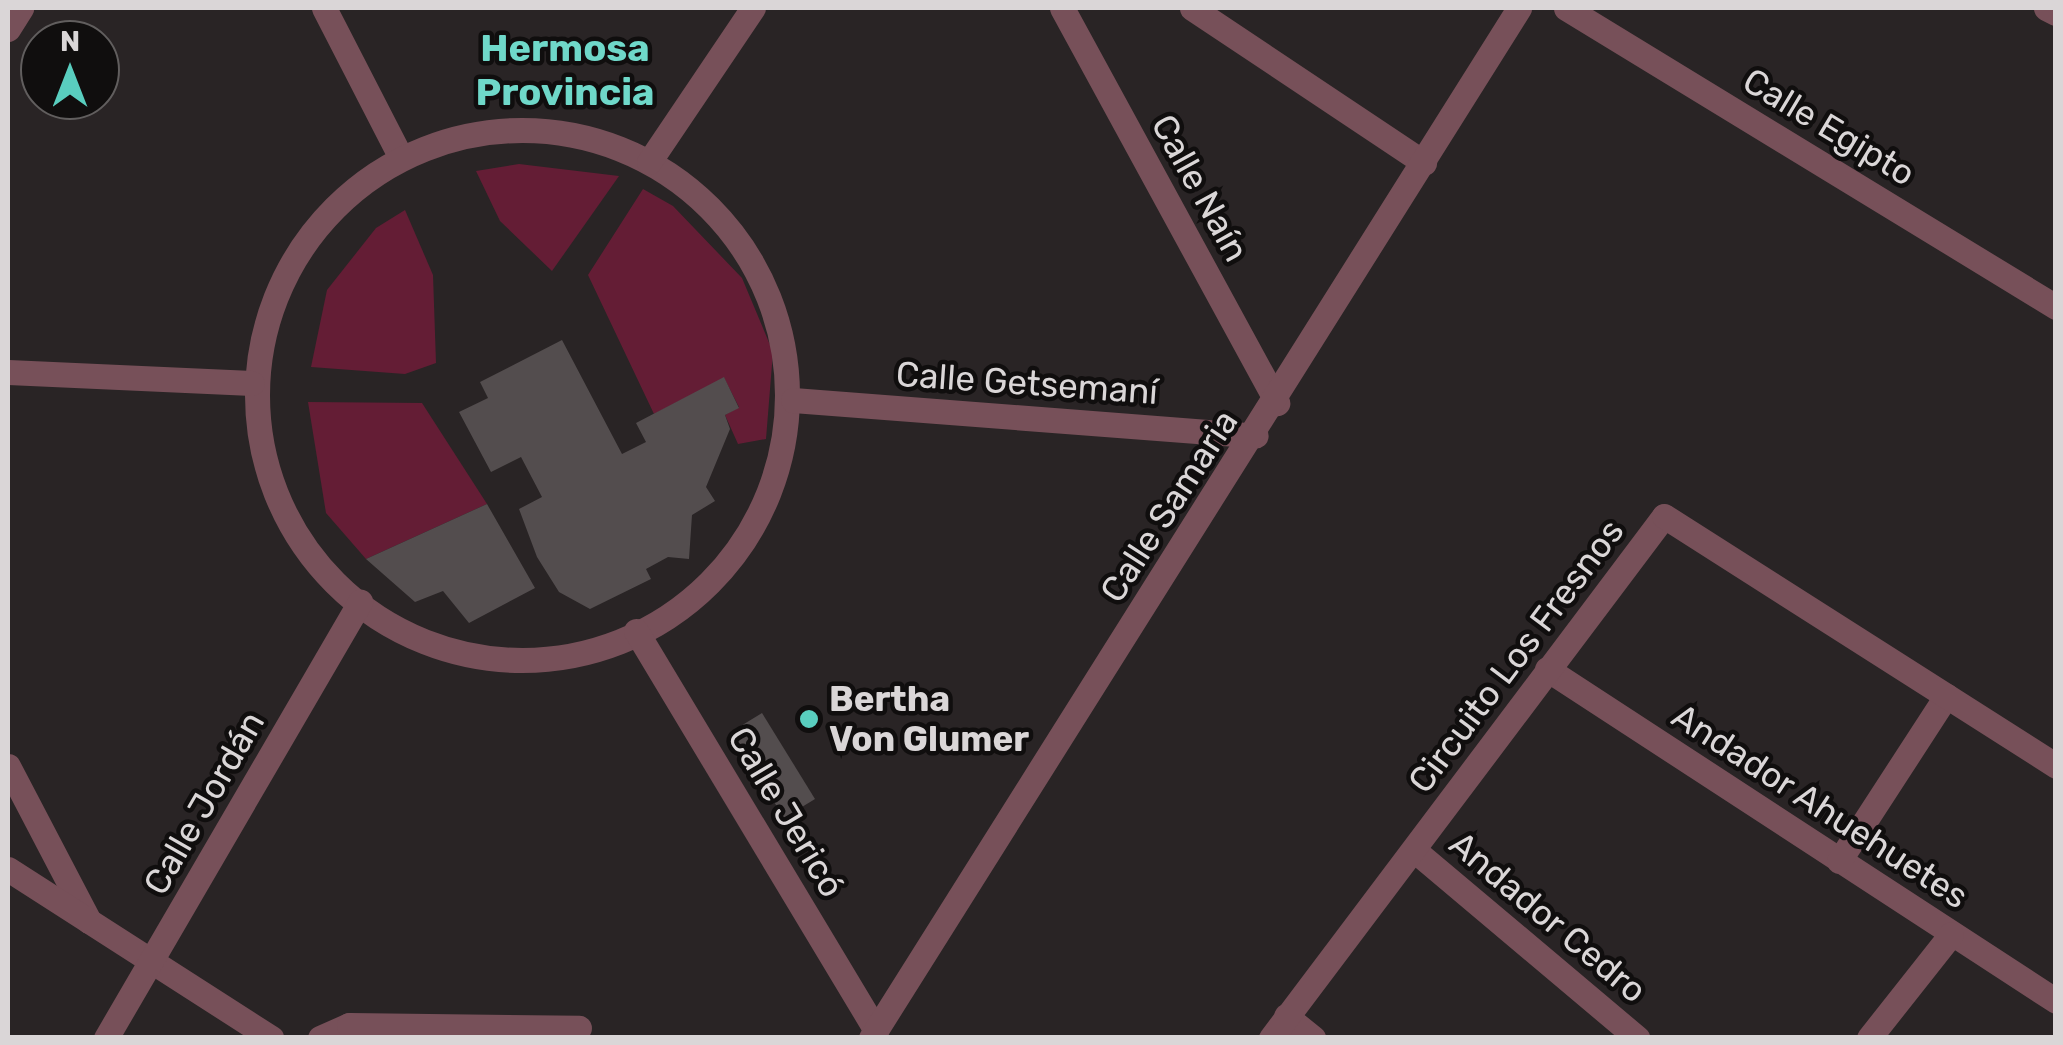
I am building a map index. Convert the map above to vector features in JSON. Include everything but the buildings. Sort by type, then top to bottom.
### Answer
[{"type":"street","points":[[8,29],[21,8]]},
{"type":"street","points":[[324,8],[401,158]]},
{"type":"street","points":[[648,162],[753,8]]},
{"type":"street","name":"Calle Naín","points":[[1062,8],[1276,403]]},
{"type":"street","points":[[1192,8],[1424,163]]},
{"type":"street","name":"Calle Samaria","points":[[874,1034],[1256,436],[1520,8]]},
{"type":"street","name":"Calle Egipto","points":[[1566,8],[2056,307]]},
{"type":"street","points":[[2046,8],[2056,13]]},
{"type":"street","points":[[508,130],[556,131],[648,162],[732,232],[778,302],[792,400],[745,536],[679,608],[636,631],[533,660],[464,654],[398,630],[360,602],[293,533],[266,473],[252,383],[286,267],[341,198],[401,158],[508,130]]},
{"type":"street","points":[[8,372],[252,383]]},
{"type":"street","name":"Calle Getsemaní","points":[[792,400],[1256,436]]},
{"type":"street","name":"Circuito Los Fresnos","points":[[1271,1038],[1664,516],[2056,766]]},
{"type":"street","name":"Calle Jordán","points":[[106,1038],[360,602]]},
{"type":"street","name":"Calle Jericó","points":[[636,631],[874,1034]]},
{"type":"street","name":"Andador Ahuehuetes","points":[[1547,669],[2056,1002]]},
{"type":"street","points":[[1838,861],[1946,696]]},
{"type":"street","points":[[8,766],[90,922]]},
{"type":"street","name":"Andador Cedro","points":[[1414,850],[1638,1038]]},
{"type":"street","points":[[8,869],[271,1038]]},
{"type":"street","points":[[1869,1038],[1951,934]]},
{"type":"street","points":[[1286,1016],[1313,1038]]},
{"type":"street","points":[[320,1038],[349,1025],[579,1028]]},
{"type":"shaded area","points":[[519,164],[619,176],[552,271],[500,221],[476,171]]},
{"type":"shaded area","points":[[643,189],[673,206],[742,278],[773,352],[766,439],[738,444],[725,415],[739,407],[724,378],[654,414],[588,275]]},
{"type":"shaded area","points":[[405,210],[433,275],[436,363],[405,374],[311,367],[327,290],[376,228]]},
{"type":"shaded area","points":[[308,402],[422,403],[487,504],[366,559],[326,513]]},
{"type":"place","name":"Bertha Von Glumer","points":[[809,719]]},
{"type":"district","name":"Hermosa Provincia","points":[[565,70]]}]
